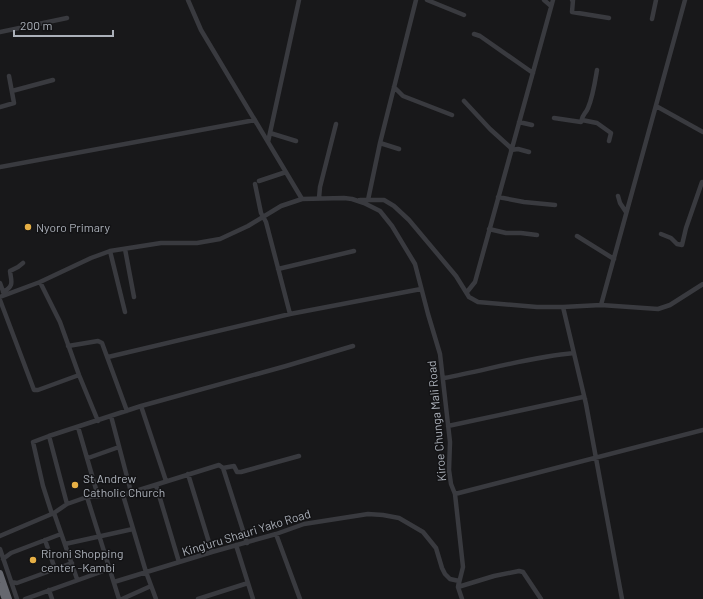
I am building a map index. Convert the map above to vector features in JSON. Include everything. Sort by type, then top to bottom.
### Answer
[{"type":"highway","points":[[0,573],[9,599]]},
{"type":"highway","points":[[0,586],[4,599]]},
{"type":"street","points":[[188,0],[201,30],[302,199]]},
{"type":"street","points":[[268,142],[299,0]]},
{"type":"street","points":[[368,200],[380,143],[416,0]]},
{"type":"street","points":[[427,0],[464,14]]},
{"type":"street","points":[[544,0],[551,6]]},
{"type":"street","points":[[467,292],[475,282],[553,0]]},
{"type":"street","points":[[572,0],[572,12],[609,18]]},
{"type":"street","points":[[652,19],[656,0]]},
{"type":"street","points":[[602,305],[626,212],[685,0]]},
{"type":"street","points":[[0,32],[67,18]]},
{"type":"street","points":[[474,34],[480,36],[532,73]]},
{"type":"street","points":[[582,120],[582,115],[587,110],[590,102],[597,70]]},
{"type":"street","points":[[0,106],[14,104],[9,76]]},
{"type":"street","points":[[12,91],[53,80]]},
{"type":"street","points":[[394,87],[400,94],[412,100],[452,115]]},
{"type":"street","points":[[464,101],[511,149],[529,152]]},
{"type":"street","points":[[656,106],[703,132]]},
{"type":"street","points":[[554,118],[581,122],[582,120],[597,123],[611,133],[609,141]]},
{"type":"street","points":[[0,167],[255,120]]},
{"type":"street","points":[[519,122],[532,124]]},
{"type":"street","points":[[320,198],[320,187],[336,124]]},
{"type":"street","points":[[270,132],[296,141]]},
{"type":"street","points":[[380,143],[399,149]]},
{"type":"street","points":[[286,172],[257,182],[261,213],[266,222],[290,314]]},
{"type":"street","points":[[661,234],[671,238],[677,244],[682,245],[686,228],[702,182]]},
{"type":"street","points":[[618,196],[620,203],[626,212]]},
{"type":"street","points":[[498,197],[524,202],[555,205]]},
{"type":"street","name":"Kiroe Chunga Mali Road","points":[[2,296],[40,282],[91,258],[110,251],[162,243],[197,243],[213,241],[231,235],[281,206],[302,199],[344,198],[356,200],[380,211],[392,226],[415,264],[440,354],[444,378],[450,442],[449,470],[451,484],[455,494],[463,567],[458,587]]},
{"type":"street","points":[[356,200],[384,200],[394,206],[409,220],[456,276],[469,296],[478,302],[563,307],[602,305],[652,309],[664,307],[702,286]]},
{"type":"street","points":[[490,229],[506,233],[536,235]]},
{"type":"street","points":[[577,236],[614,259]]},
{"type":"street","points":[[125,249],[134,297]]},
{"type":"street","points":[[110,251],[125,312]]},
{"type":"street","points":[[278,269],[354,251]]},
{"type":"street","points":[[2,296],[11,286],[12,281],[10,271],[23,263]]},
{"type":"street","points":[[40,282],[60,322],[79,375],[98,421]]},
{"type":"street","points":[[0,283],[2,296],[34,390],[38,390],[79,375]]},
{"type":"street","points":[[108,357],[290,314],[421,289]]},
{"type":"street","points":[[563,307],[585,399],[622,599]]},
{"type":"street","points":[[68,346],[101,342],[104,345],[126,411]]},
{"type":"street","points":[[77,579],[43,486],[33,442],[141,406],[353,346]]},
{"type":"street","points":[[444,378],[528,360],[574,353]]},
{"type":"street","points":[[448,426],[583,396],[585,399]]},
{"type":"street","points":[[141,406],[166,482]]},
{"type":"street","points":[[111,416],[131,492]]},
{"type":"street","points":[[78,427],[98,496]]},
{"type":"street","name":"Kiroe Chunga Mali Road","points":[[455,494],[703,430]]},
{"type":"street","points":[[49,436],[67,504]]},
{"type":"street","points":[[88,458],[119,447]]},
{"type":"street","points":[[0,536],[53,513],[67,504],[87,497],[123,495],[219,465],[223,468],[234,466],[237,472],[240,472],[299,456]]},
{"type":"street","points":[[223,468],[247,543]]},
{"type":"street","points":[[188,474],[212,552]]},
{"type":"street","points":[[156,485],[179,562]]},
{"type":"street","points":[[123,495],[146,572],[156,599]]},
{"type":"street","points":[[87,497],[109,569],[120,599],[151,586]]},
{"type":"street","name":"King'uru Shauri Yako Road","points":[[114,582],[212,552],[247,543],[304,524],[368,514],[398,518],[423,532],[436,548],[445,574],[450,579],[459,581],[458,587]]},
{"type":"street","points":[[65,544],[133,529]]},
{"type":"street","points":[[3,559],[11,554],[61,534]]},
{"type":"street","points":[[276,534],[300,599]]},
{"type":"street","points":[[45,540],[55,569]]},
{"type":"street","points":[[236,545],[252,599]]},
{"type":"street","points":[[0,549],[17,599]]},
{"type":"street","points":[[11,582],[17,583],[72,563]]},
{"type":"street","points":[[25,599],[77,579],[109,569]]},
{"type":"street","points":[[462,599],[458,587],[494,576],[519,571],[523,572],[541,599]]},
{"type":"street","points":[[198,599],[248,583]]},
{"type":"street","points":[[49,590],[52,599]]},
{"type":"place","name":"Nyoro Primary","points":[[28,227]]},
{"type":"place","name":"St Andrew Catholic Church","points":[[75,485]]},
{"type":"place","name":"Rironi Shopping center -Kambi","points":[[33,560]]}]
